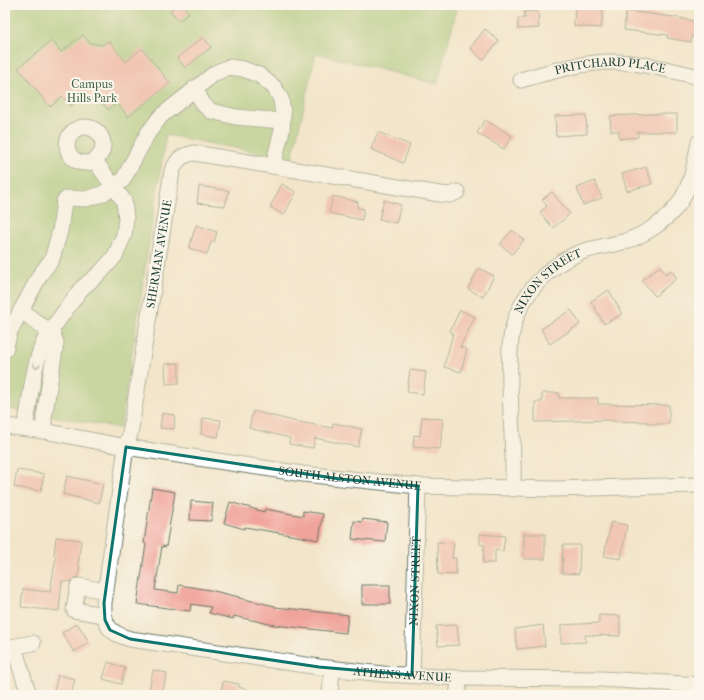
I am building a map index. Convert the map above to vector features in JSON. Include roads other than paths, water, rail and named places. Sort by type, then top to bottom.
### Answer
[{"type":"street","name":"PRITCHARD PLACE","points":[[521,80],[571,67],[615,62],[671,70],[699,77]]},
{"type":"street","points":[[5,350],[10,331],[40,275],[52,259],[60,231],[64,201],[68,198],[86,199],[102,194],[123,180],[148,133],[161,116],[216,73],[229,67],[243,69],[259,76],[274,87],[281,99],[282,121],[278,148],[273,166]]},
{"type":"street","points":[[195,88],[203,104],[211,111],[236,117],[282,121]]},
{"type":"street","name":"NIXON STREET","points":[[513,488],[509,357],[513,327],[525,298],[541,279],[570,258],[592,249],[628,240],[663,221],[677,206],[684,195],[694,169],[699,142]]},
{"type":"street","name":"SHERMAN AVENUE","points":[[110,630],[104,615],[106,591],[126,447],[132,426],[172,171],[176,162],[183,155],[194,153],[440,194],[450,195],[457,192]]},
{"type":"street","points":[[25,428],[34,373],[46,337],[82,289],[101,272],[115,256],[124,235],[126,218],[124,201],[95,160]]},
{"type":"street","points":[[21,310],[40,325],[52,331],[56,343],[44,418],[44,431]]},
{"type":"street","name":"SOUTH ALSTON AVENUE","points":[[5,426],[44,431],[126,447],[340,479],[418,486],[513,488],[699,485]]},
{"type":"street","name":"NIXON STREET","points":[[412,676],[418,486]]},
{"type":"street","points":[[104,615],[74,610],[78,586],[106,591]]},
{"type":"street","name":"ATHENS AVENUE","points":[[110,630],[118,636],[130,639],[332,668],[412,676],[460,678],[601,679],[699,685]]},
{"type":"street","points":[[29,695],[9,648],[33,643]]},
{"type":"street","points":[[330,695],[332,668]]},
{"type":"street","points":[[457,695],[460,678]]},
{"type":"park label","name":"Campus Hills Park","points":[[92,91]]}]
